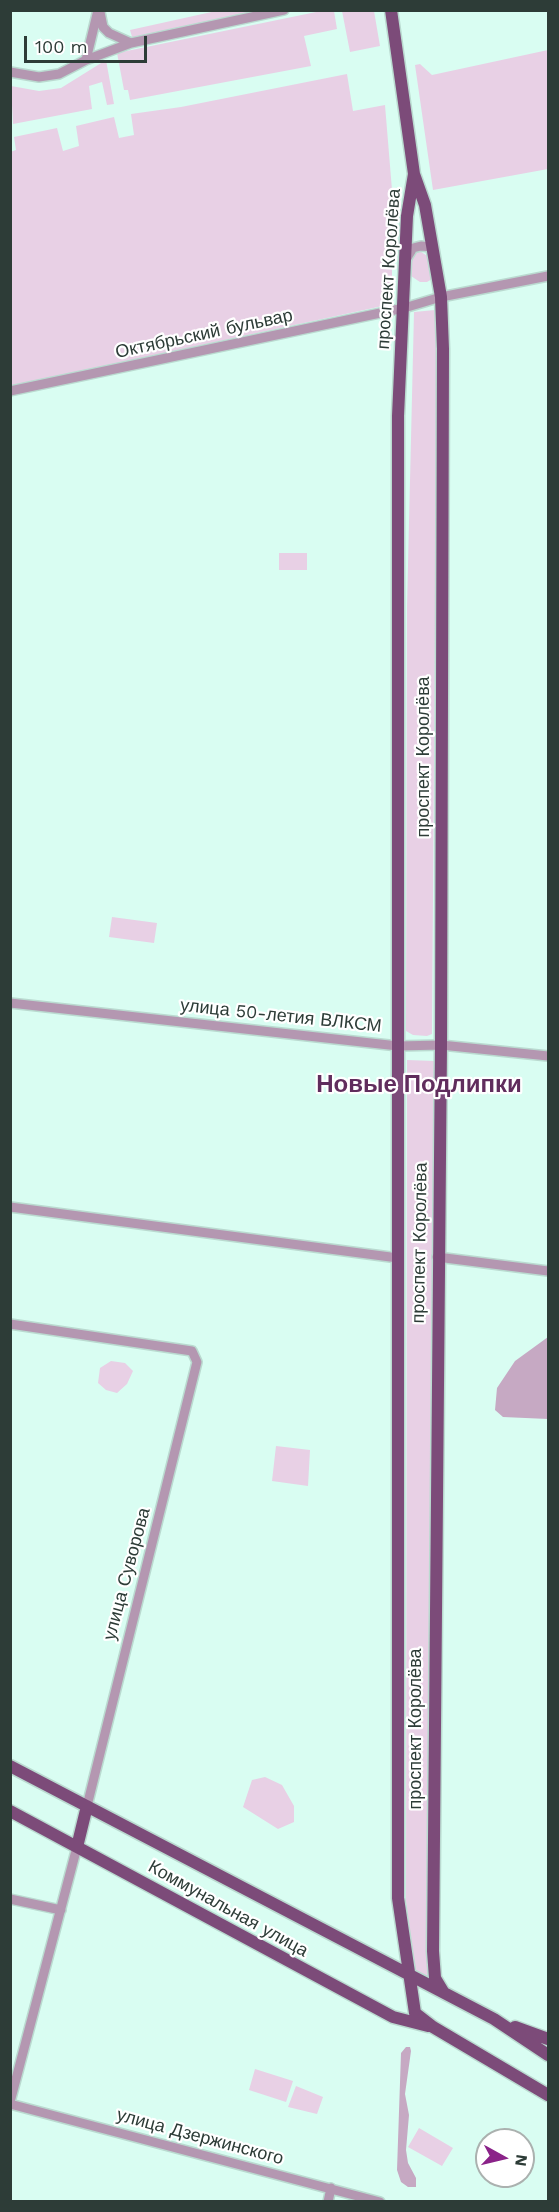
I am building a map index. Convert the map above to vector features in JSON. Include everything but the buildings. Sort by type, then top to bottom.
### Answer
[{"type":"main road","points":[[391,10],[414,171]]},
{"type":"main road","name":"проспект Королёва","points":[[414,171],[425,206],[441,297],[443,592],[441,1045],[437,1257],[433,1951],[435,1978],[444,1993]]},
{"type":"main road","name":"проспект Королёва","points":[[414,171],[407,216],[399,394],[397,536],[398,1893],[415,2013],[433,2027]]},
{"type":"main road","name":"Коммунальная улица","points":[[10,1766],[409,1977],[494,2019]]},
{"type":"main road","points":[[77,1846],[87,1806]]},
{"type":"main road","name":"Коммунальная улица","points":[[10,1810],[393,2017],[433,2027]]},
{"type":"main road","points":[[494,2019],[549,2039]]},
{"type":"main road","points":[[494,2019],[547,2055]]},
{"type":"main road","points":[[433,2027],[549,2095]]},
{"type":"main road","points":[[531,2084],[549,2090]]},
{"type":"street","points":[[99,10],[103,27],[109,33],[131,43]]},
{"type":"street","points":[[86,60],[99,10]]},
{"type":"street","points":[[10,72],[39,77],[59,74],[86,60],[131,43],[284,10]]},
{"type":"street","points":[[406,258],[413,248],[432,247]]},
{"type":"street","name":"Октябрьский бульвар","points":[[10,391],[404,308],[441,297],[549,276]]},
{"type":"street","name":"улица 50-летия ВЛКСМ","points":[[10,1003],[398,1046],[441,1045],[549,1056]]},
{"type":"street","points":[[10,1207],[398,1258]]},
{"type":"street","points":[[437,1257],[549,1271]]},
{"type":"street","name":"улица Суворова","points":[[10,1324],[192,1351],[197,1362],[87,1806]]},
{"type":"street","points":[[10,2103],[77,1846]]},
{"type":"street","points":[[10,1899],[60,1910]]},
{"type":"street","name":"улица Дзержинского","points":[[10,2103],[380,2202]]},
{"type":"street","points":[[328,2202],[331,2188]]},
{"type":"shaded area","points":[[216,11],[270,11],[133,40],[130,30]]},
{"type":"shaded area","points":[[321,11],[334,11],[337,29],[304,36],[311,66],[130,100],[128,90],[124,90],[117,53]]},
{"type":"shaded area","points":[[342,11],[374,11],[380,46],[350,52]]},
{"type":"shaded area","points":[[548,50],[548,169],[433,190],[415,65],[420,64],[432,75]]},
{"type":"shaded area","points":[[106,60],[114,104],[107,105],[102,82],[89,86],[92,109],[13,124],[11,86],[39,91],[61,88]]},
{"type":"shaded area","points":[[347,74],[353,111],[385,105],[392,190],[392,304],[11,386],[10,152],[16,150],[14,137],[57,128],[63,151],[79,146],[76,126],[114,117],[119,138],[134,135],[131,114],[181,107]]},
{"type":"shaded area","points":[[418,250],[429,257],[432,279],[427,282],[420,282],[411,276],[412,256]]},
{"type":"shaded area","points":[[435,310],[437,350],[432,1034],[427,1036],[413,1035],[406,1031],[407,607],[414,312]]},
{"type":"shaded area","points":[[279,553],[307,553],[307,570],[279,570]]},
{"type":"shaded area","points":[[112,917],[157,923],[154,943],[109,937]]},
{"type":"shaded area","points":[[407,1060],[435,1061],[430,1971],[427,1978],[415,1971],[406,1901]]},
{"type":"shaded area","points":[[548,1337],[548,1419],[503,1417],[495,1410],[497,1388],[515,1361]]},
{"type":"shaded area","points":[[111,1361],[125,1363],[133,1371],[127,1384],[117,1393],[106,1390],[98,1383],[100,1368]]},
{"type":"shaded area","points":[[276,1446],[310,1450],[308,1486],[272,1481]]},
{"type":"shaded area","points":[[265,1777],[282,1785],[294,1806],[294,1822],[278,1829],[243,1807],[252,1780]]},
{"type":"shaded area","points":[[406,2047],[410,2047],[411,2051],[405,2094],[409,2115],[406,2150],[408,2163],[416,2178],[416,2187],[408,2187],[401,2182],[397,2170],[401,2053]]},
{"type":"shaded area","points":[[255,2069],[293,2081],[286,2102],[249,2090]]},
{"type":"shaded area","points":[[296,2086],[323,2097],[317,2114],[288,2107]]},
{"type":"shaded area","points":[[419,2128],[453,2148],[442,2166],[408,2147]]},
{"type":"district","name":"Новые Подлипки","points":[[419,1085]]}]
